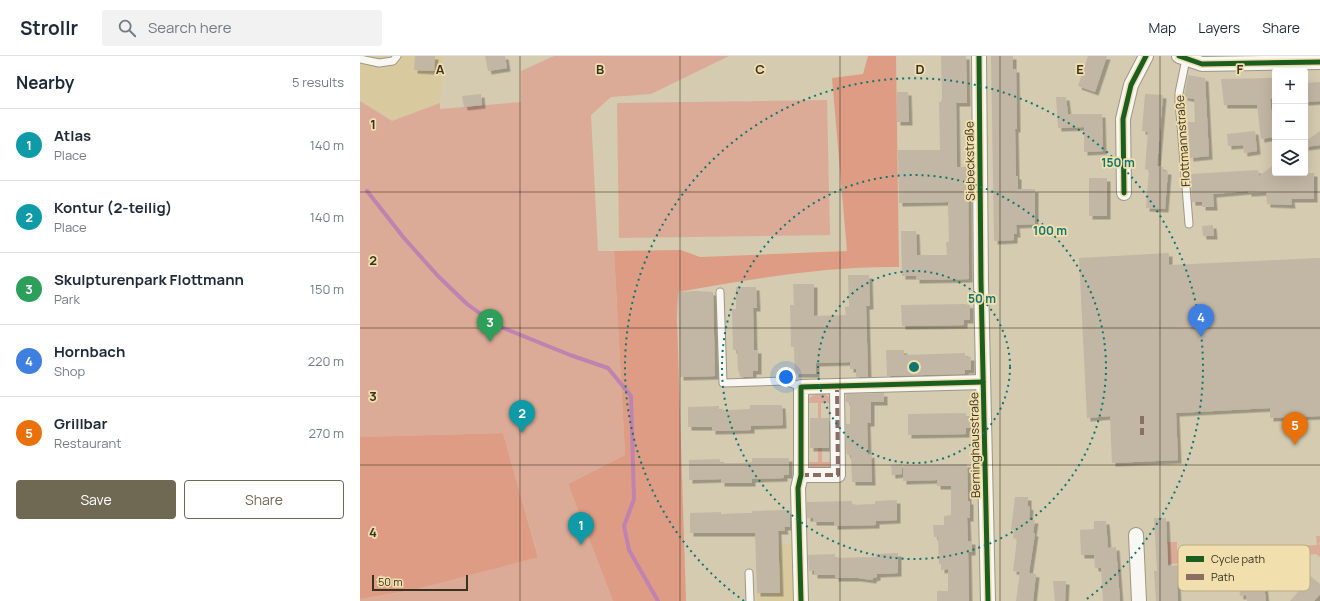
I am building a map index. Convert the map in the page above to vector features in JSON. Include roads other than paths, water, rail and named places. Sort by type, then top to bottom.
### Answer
[{"type":"street","name":"Siebeckstraße","points":[[979,56],[981,265]]},
{"type":"street","points":[[1124,193],[1123,119],[1131,84],[1146,56]]},
{"type":"street","name":"Flottmannstraße","points":[[1182,58],[1202,64],[1320,62]]},
{"type":"street","name":"Berninghausstraße","points":[[981,265],[988,601]]},
{"type":"street","points":[[801,601],[798,488],[801,475],[801,387],[983,382]]},
{"type":"street","points":[[801,475],[838,475],[837,386]]},
{"type":"street","points":[[1136,535],[1139,601]]},
{"type":"lane","points":[[360,59],[378,63],[393,61],[398,56]]},
{"type":"lane","name":"Flottmannstraße","points":[[1182,58],[1179,101],[1189,224]]},
{"type":"lane","points":[[720,292],[722,383],[785,381],[801,387]]},
{"type":"lane","points":[[748,573],[750,601]]},
{"type":"waterway","points":[[367,191],[404,238],[438,276],[467,304],[496,325],[570,355],[608,368],[631,396],[634,499],[624,526],[629,550],[658,601]]},
{"type":"place","name":"Hornbach","points":[[1201,337]]},
{"type":"place","name":"Skulpturenpark Flottmann","points":[[490,342]]},
{"type":"place","name":"Kontur (2-teilig)","points":[[522,433]]},
{"type":"place","name":"Grillbar","points":[[1295,445]]},
{"type":"place","name":"Atlas","points":[[581,545]]}]
